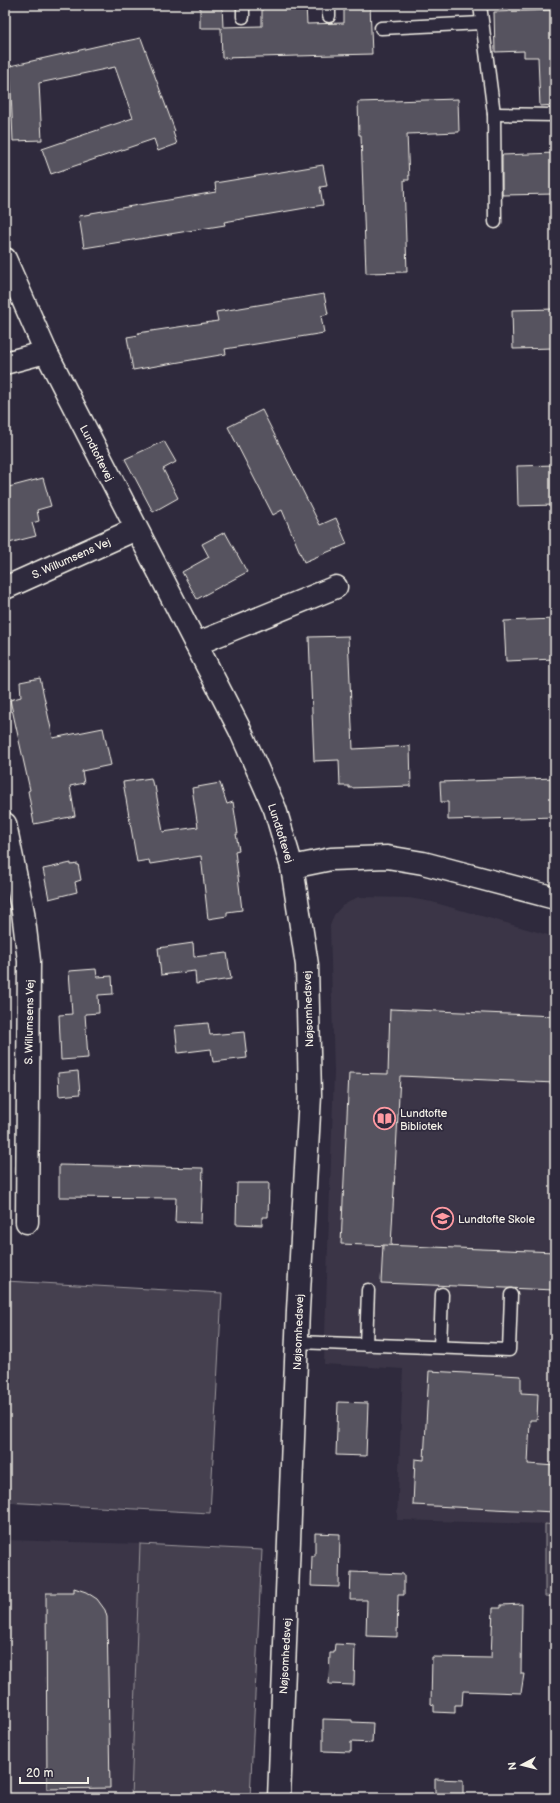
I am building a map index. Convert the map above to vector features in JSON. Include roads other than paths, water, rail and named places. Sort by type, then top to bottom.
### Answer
[{"type":"street","name":"Lundtoftevej","points":[[5,259],[46,352],[240,730],[275,809],[292,867],[331,859],[388,857],[437,867],[555,898]]},
{"type":"street","points":[[5,363],[46,352]]},
{"type":"street","name":"S. Willumsens Vej","points":[[5,588],[136,529]]},
{"type":"street","points":[[196,644],[336,587]]},
{"type":"street","name":"S. Willumsens Vej","points":[[5,824],[23,912],[29,961],[27,1222]]},
{"type":"street","name":"Nøjsomhedsvej","points":[[279,1798],[297,1342],[310,1096],[307,965],[292,867]]},
{"type":"lane","points":[[480,5],[494,114],[495,222]]},
{"type":"lane","points":[[381,28],[482,23]]},
{"type":"lane","points":[[494,114],[555,115]]},
{"type":"lane","points":[[366,1345],[368,1290]]},
{"type":"lane","points":[[440,1348],[442,1294]]},
{"type":"lane","points":[[297,1342],[509,1350],[511,1295]]},
{"type":"place","name":"Lundtofte Bibliotek","points":[[385,1119]]},
{"type":"place","name":"Lundtofte Skole","points":[[442,1219]]}]
